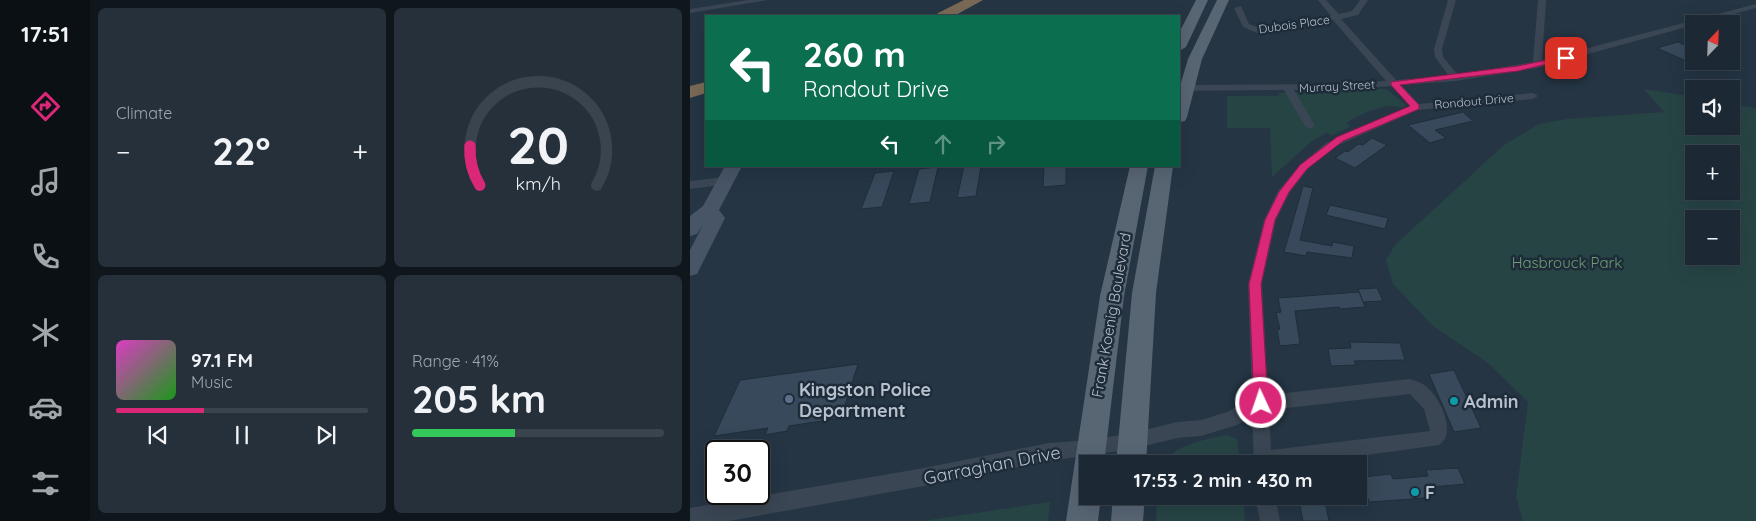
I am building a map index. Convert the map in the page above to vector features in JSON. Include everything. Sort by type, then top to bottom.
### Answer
[{"type":"highway","points":[[945,15],[976,0]]},
{"type":"highway","points":[[690,92],[705,87]]},
{"type":"main road","points":[[1180,45],[1202,0]]},
{"type":"main road","points":[[1180,110],[1183,88],[1204,38],[1223,0]]},
{"type":"main road","name":"Frank Koenig Boulevard","points":[[1090,455],[1112,296],[1139,167]]},
{"type":"main road","name":"Frank Koenig Boulevard","points":[[1132,452],[1144,293],[1164,167]]},
{"type":"main road","name":"Frank Koenig Boulevard","points":[[1082,521],[1084,505]]},
{"type":"main road","points":[[1127,521],[1128,505]]},
{"type":"street","points":[[690,12],[764,0]]},
{"type":"street","name":"Rondout Drive","points":[[1322,0],[1334,12],[1338,23],[1416,107]]},
{"type":"street","name":"Dubois Place","points":[[1238,8],[1246,26],[1251,30],[1353,14],[1364,0]]},
{"type":"street","points":[[1452,0],[1438,49],[1439,57],[1456,78]]},
{"type":"street","points":[[1537,65],[1542,0]]},
{"type":"street","name":"Murray Street","points":[[1183,88],[1288,88],[1456,78],[1537,65],[1756,6]]},
{"type":"street","points":[[1288,88],[1310,126]]},
{"type":"street","name":"Rondout Drive","points":[[1263,455],[1255,284],[1270,220],[1284,192],[1304,167],[1330,145],[1378,122],[1416,107],[1533,96]]},
{"type":"street","points":[[690,185],[729,174]]},
{"type":"street","points":[[690,230],[695,222],[710,210],[729,174]]},
{"type":"street","points":[[690,269],[716,218],[710,210]]},
{"type":"street","name":"Garraghan Drive","points":[[1119,455],[1231,419],[1261,403],[1410,386],[1418,388],[1424,394],[1438,426],[1439,435],[1433,439],[1315,455]]},
{"type":"street","name":"Garraghan Drive","points":[[690,518],[924,477],[1049,452],[1079,460]]},
{"type":"street","points":[[1267,505],[1270,521]]},
{"type":"green space","points":[[1386,89],[1406,105],[1402,108],[1389,106],[1373,110],[1346,123],[1351,126],[1333,135],[1326,133],[1312,141],[1272,177],[1270,128],[1227,128],[1227,96],[1279,96],[1278,93]]},
{"type":"green space","name":"Hasbrouck Park","points":[[1644,89],[1685,96],[1685,135],[1740,135],[1740,105],[1756,108],[1756,521],[1523,521],[1516,497],[1528,402],[1488,363],[1433,326],[1393,284],[1386,260],[1395,245],[1504,145],[1539,124],[1567,119],[1664,112]]},
{"type":"green space","points":[[1227,435],[1237,439],[1239,455],[1170,455],[1183,447]]},
{"type":"green space","points":[[1050,502],[1048,521],[923,521]]},
{"type":"green space","points":[[1157,505],[1244,505],[1245,521],[1156,521]]},
{"type":"building","points":[[1678,42],[1685,45],[1685,61],[1657,48]]},
{"type":"building","points":[[1463,112],[1473,121],[1435,130],[1446,138],[1430,143],[1408,125]]},
{"type":"building","points":[[1372,138],[1387,145],[1355,168],[1335,158],[1345,151],[1348,152],[1358,144],[1363,145]]},
{"type":"building","points":[[938,167],[930,202],[909,204],[919,169]]},
{"type":"building","points":[[964,167],[981,167],[976,196],[957,198]]},
{"type":"building","points":[[1044,167],[1066,167],[1066,185],[1043,187]]},
{"type":"building","points":[[894,171],[882,207],[861,209],[875,173]]},
{"type":"building","points":[[1303,186],[1313,188],[1300,240],[1332,246],[1333,242],[1354,246],[1352,258],[1307,252],[1306,256],[1284,252]]},
{"type":"building","points":[[1330,205],[1388,218],[1385,229],[1326,215]]},
{"type":"building","points":[[1377,288],[1383,301],[1363,302],[1358,289]]},
{"type":"building","points":[[1359,292],[1365,307],[1295,311],[1300,344],[1280,346],[1277,330],[1280,329],[1276,313],[1281,312],[1278,298]]},
{"type":"building","points":[[1350,342],[1400,343],[1405,360],[1354,361],[1356,365],[1331,366],[1328,349],[1351,348]]},
{"type":"building","name":"Kingston Police Department","points":[[858,364],[841,418],[789,426],[787,431],[765,435],[768,428],[714,436],[740,380]]},
{"type":"building","name":"Admin","points":[[1454,370],[1481,428],[1454,432],[1429,374]]},
{"type":"building","points":[[1458,468],[1465,484],[1432,487],[1435,497],[1369,502],[1367,476],[1391,474],[1393,479],[1428,476],[1426,470]]},
{"type":"building","points":[[1300,505],[1326,505],[1329,521],[1303,521]]},
{"type":"place","name":"Kingston Police Department","points":[[789,399]]},
{"type":"place","name":"Admin","points":[[1454,401]]},
{"type":"place","name":"F","points":[[1415,492]]},
{"type":"route","points":[[1261,403],[1255,284],[1259,261],[1270,220],[1284,192],[1304,167],[1340,139],[1416,107],[1394,83],[1456,78],[1518,69],[1566,58]]}]
